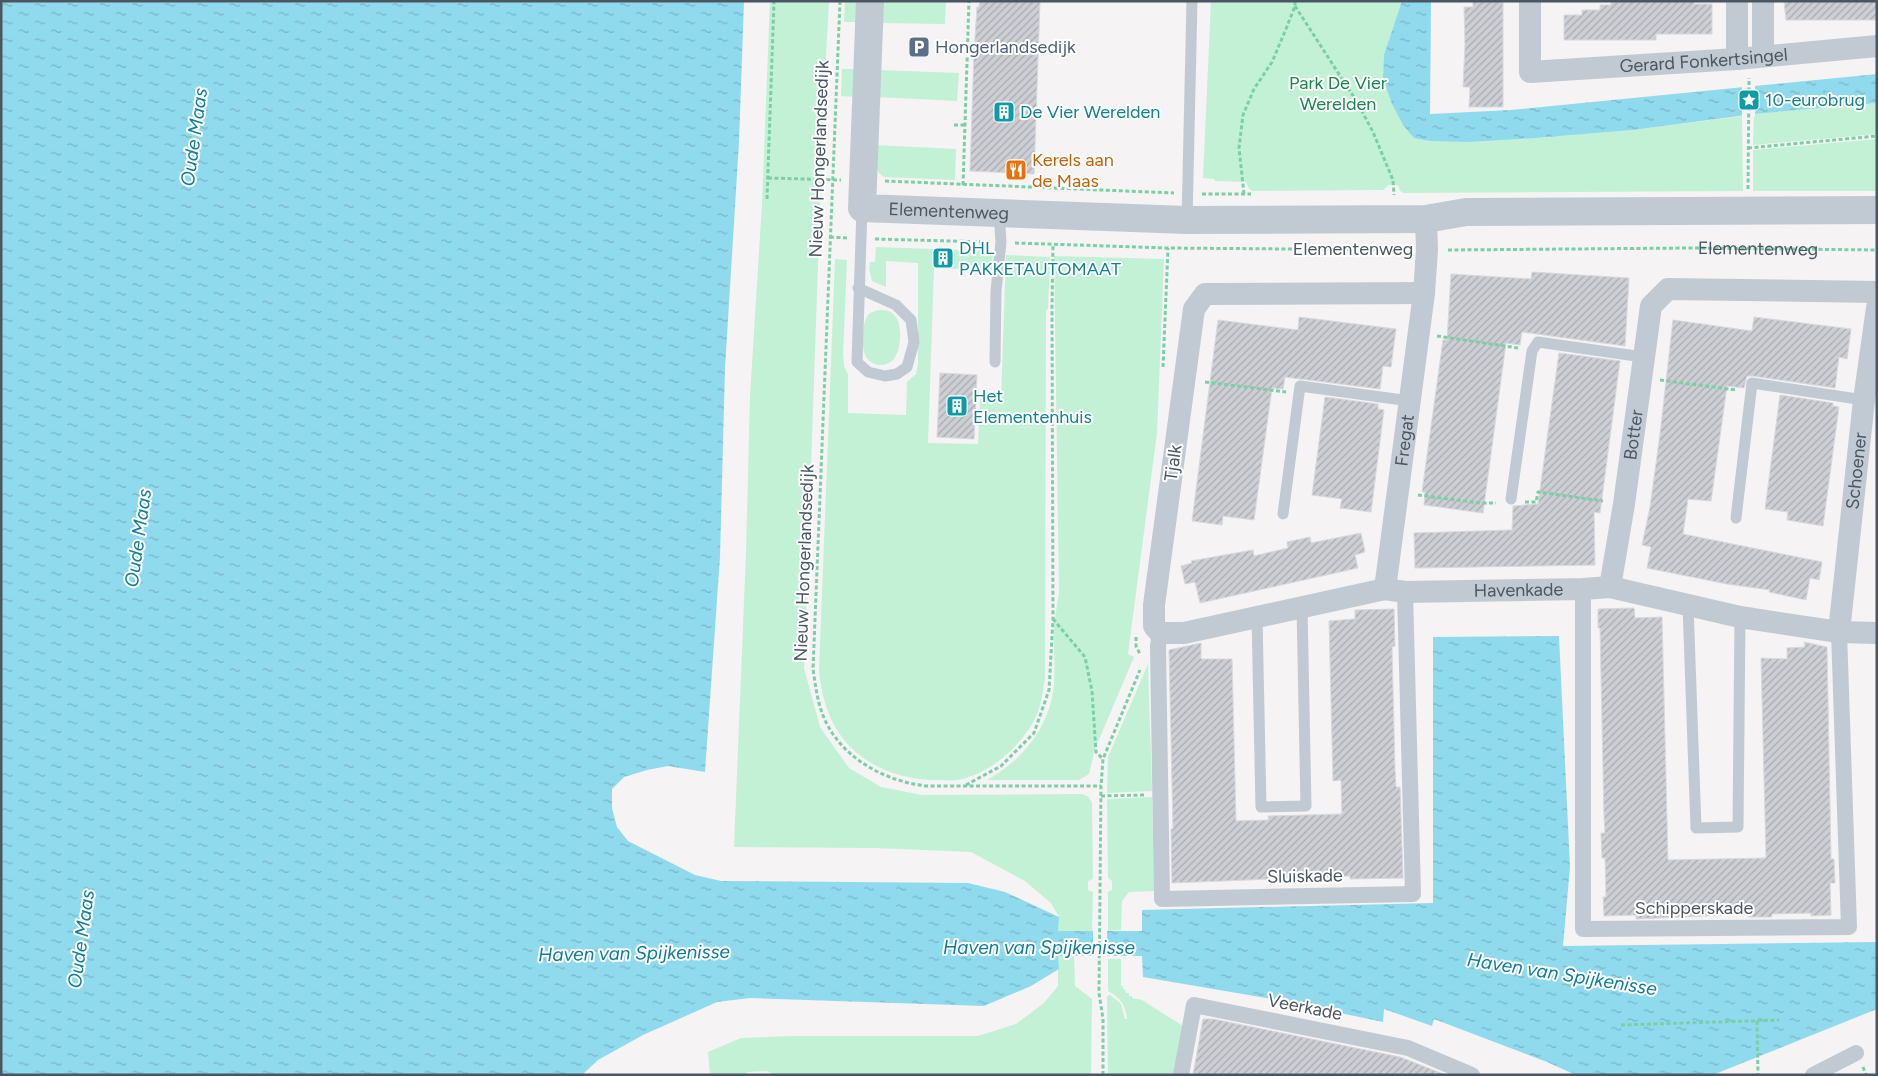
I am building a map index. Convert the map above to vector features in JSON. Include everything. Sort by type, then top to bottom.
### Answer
[{"type":"street","points":[[862,208],[870,1]]},
{"type":"street","name":"Gerard Fonkertsingel","points":[[1530,1],[1530,72],[1750,63],[1877,46]]},
{"type":"street","points":[[1737,1],[1750,63]]},
{"type":"street","points":[[1750,63],[1763,1]]},
{"type":"street","name":"Elementenweg","points":[[862,208],[1186,220],[1426,219],[1466,212],[1877,210]]},
{"type":"street","name":"Elementenweg","points":[[1426,219],[1469,229],[1877,228]]},
{"type":"street","name":"Fregat","points":[[1395,590],[1410,401],[1424,293],[1427,250],[1426,219]]},
{"type":"street","name":"Botter","points":[[1610,587],[1624,504],[1651,306],[1668,289],[1877,292]]},
{"type":"street","name":"Tjalk","points":[[1159,639],[1154,626],[1154,605],[1184,379],[1194,309],[1205,294],[1424,293]]},
{"type":"street","name":"Schoener","points":[[1839,632],[1864,400],[1877,308]]},
{"type":"street","name":"Havenkade","points":[[1159,639],[1302,607],[1395,590],[1582,589],[1610,587],[1740,617],[1839,632],[1877,633]]},
{"type":"street","name":"Schipperskade","points":[[1582,589],[1583,929],[1849,927],[1839,632]]},
{"type":"street","name":"Sluiskade","points":[[1159,639],[1162,899],[1413,894],[1395,590]]},
{"type":"street","name":"Veerkade","points":[[1182,1075],[1194,1005],[1408,1048],[1472,1075]]},
{"type":"street","points":[[1813,1075],[1856,1053]]},
{"type":"lane","points":[[1186,220],[1192,1]]},
{"type":"lane","points":[[858,288],[896,305],[911,320],[914,342],[907,367],[897,374],[885,376],[868,372],[857,362],[858,288],[862,208]]},
{"type":"lane","points":[[995,362],[996,291],[1001,242],[999,213]]},
{"type":"lane","points":[[1511,499],[1532,351],[1538,342],[1642,368]]},
{"type":"lane","points":[[1736,518],[1752,383],[1864,400]]},
{"type":"lane","points":[[1284,514],[1300,386],[1410,401]]},
{"type":"lane","points":[[1688,605],[1696,828],[1738,828],[1740,617]]},
{"type":"lane","points":[[1257,617],[1261,807],[1306,806],[1302,607]]},
{"type":"path","points":[[767,199],[774,1]]},
{"type":"path","name":"Nieuw Hongerlandsedijk","points":[[840,1],[813,670],[818,698],[828,726],[856,759],[872,769],[908,784],[927,786],[1101,786]]},
{"type":"path","points":[[963,185],[969,1]]},
{"type":"path","points":[[1244,194],[1239,148],[1243,115],[1254,89],[1272,62],[1295,4]]},
{"type":"path","points":[[1295,4],[1357,102],[1373,132],[1393,180],[1394,194]]},
{"type":"path","points":[[952,50],[968,50]]},
{"type":"path","points":[[1748,194],[1750,63]]},
{"type":"path","points":[[954,125],[965,125]]},
{"type":"path","points":[[1748,148],[1877,136]]},
{"type":"path","points":[[768,178],[1254,194]]},
{"type":"path","points":[[1385,195],[1403,194]]},
{"type":"path","name":"Elementenweg","points":[[830,237],[1187,248],[1877,250]]},
{"type":"path","points":[[966,785],[1001,766],[1034,733],[1049,690],[1053,619],[1053,244]]},
{"type":"path","points":[[1419,334],[1532,351]]},
{"type":"path","points":[[1642,368],[1655,379],[1751,392]]},
{"type":"path","points":[[1184,379],[1299,394]]},
{"type":"path","points":[[1053,619],[1085,657],[1092,691],[1096,752],[1103,759]]},
{"type":"path","points":[[1103,1075],[1100,993],[1100,890],[1103,759],[1144,661],[1159,639]]},
{"type":"path","points":[[1101,796],[1160,793]]},
{"type":"path","points":[[1621,1025],[1779,1020]]},
{"type":"path","points":[[1757,1021],[1758,1075]]},
{"type":"green space","points":[[770,1],[829,1],[824,92],[804,668],[820,727],[849,768],[881,787],[922,795],[1082,794],[1089,797],[1092,803],[1093,879],[1088,881],[1088,890],[1093,892],[1092,931],[1058,931],[1059,917],[1051,903],[1025,881],[971,852],[875,848],[734,847],[746,553],[750,396],[762,204]]},
{"type":"green space","points":[[845,1],[860,1],[859,22],[844,22]]},
{"type":"green space","points":[[880,1],[946,1],[945,24],[879,23]]},
{"type":"green space","name":"Park De Vier Werelden","points":[[1211,1],[1429,1],[1429,141],[1536,138],[1633,130],[1742,116],[1743,191],[1404,193],[1400,191],[1398,185],[1389,185],[1383,190],[1253,191],[1249,189],[1246,182],[1215,181],[1214,179],[1203,178]]},
{"type":"green space","points":[[842,69],[857,69],[856,97],[841,96]]},
{"type":"green space","points":[[878,70],[959,73],[957,101],[877,97]]},
{"type":"green space","points":[[1877,103],[1877,134],[1753,145],[1754,114]]},
{"type":"green space","points":[[1877,139],[1877,191],[1753,191],[1753,150]]},
{"type":"green space","points":[[875,145],[956,149],[955,180],[884,177],[877,171],[874,159]]},
{"type":"green space","points":[[876,247],[993,251],[992,270],[934,268],[928,443],[978,444],[980,399],[1001,400],[1006,255],[1050,257],[1048,309],[1046,310],[1045,677],[1038,711],[1028,731],[1004,757],[984,770],[959,780],[908,777],[879,767],[866,759],[854,750],[834,725],[821,685],[819,671],[835,259],[847,260],[843,355],[844,366],[848,374],[848,413],[906,415],[907,382],[916,374],[918,364],[918,263],[886,261],[886,287],[872,281],[869,269],[870,262],[875,262]]},
{"type":"green space","points":[[1054,256],[1164,259],[1157,433],[1128,654],[1134,657],[1095,749],[1089,774],[1079,780],[987,780],[1009,765],[1028,746],[1043,724],[1052,698],[1055,672],[1054,628],[1059,593]]},
{"type":"green space","points":[[878,310],[893,314],[898,320],[900,332],[896,356],[890,363],[883,365],[875,364],[866,357],[863,344],[867,317],[870,313]]},
{"type":"green space","points":[[1148,664],[1152,791],[1107,793],[1108,757]]},
{"type":"green space","points":[[1152,797],[1154,891],[1129,892],[1122,901],[1121,930],[1108,931],[1108,892],[1112,890],[1112,881],[1108,878],[1107,799]]},
{"type":"green space","points":[[1058,956],[1074,956],[1075,986],[1092,999],[1091,1075],[773,1075],[767,1071],[747,1072],[746,1075],[710,1075],[708,1052],[741,1038],[791,1036],[978,1036],[1016,1024],[1044,1003],[1058,986]]},
{"type":"green space","points":[[1108,959],[1121,959],[1121,986],[1123,986],[1126,993],[1129,993],[1129,996],[1142,1000],[1183,1026],[1175,1075],[1108,1075],[1107,996],[1109,994],[1121,1004],[1125,1019],[1127,1019],[1122,1002],[1108,991]]},
{"type":"water","points":[[1,1],[744,1],[739,142],[725,368],[720,557],[705,772],[668,766],[624,777],[612,789],[612,808],[617,827],[628,841],[695,875],[721,881],[968,883],[1005,892],[1059,917],[1058,931],[1142,931],[1142,910],[1433,903],[1433,637],[1559,636],[1570,867],[1563,946],[1877,942],[1877,1009],[1715,1074],[1576,1075],[1434,1019],[1432,1026],[1384,1009],[1383,1022],[1278,1000],[1143,977],[1142,956],[1058,956],[1059,969],[1031,986],[984,1006],[750,998],[717,1002],[643,1035],[598,1060],[582,1075],[1,1075]]},
{"type":"water","points":[[1402,1],[1431,1],[1430,114],[1511,110],[1877,74],[1877,103],[1754,114],[1633,130],[1536,138],[1468,142],[1430,141],[1414,138],[1403,125],[1392,104],[1383,78],[1384,55]]},
{"type":"pier","name":"10-eurobrug","points":[[1755,83],[1755,117],[1742,118],[1742,84]]},
{"type":"pier","points":[[1093,928],[1107,928],[1107,958],[1093,958]]},
{"type":"building","name":"De Vier Werelden","points":[[980,1],[1040,1],[1034,174],[970,171],[974,53],[977,7],[979,7]]},
{"type":"building","points":[[1473,1],[1503,1],[1503,107],[1469,107],[1470,87],[1463,87],[1464,7],[1473,7]]},
{"type":"building","points":[[1694,1],[1694,4],[1712,4],[1712,34],[1656,34],[1656,40],[1564,40],[1564,15],[1582,15],[1582,10],[1600,10],[1600,5],[1611,5],[1611,2]]},
{"type":"building","points":[[1784,1],[1877,1],[1877,20],[1786,20]]},
{"type":"building","points":[[1532,272],[1629,278],[1625,346],[1522,332],[1520,345],[1506,343],[1483,513],[1424,505],[1425,492],[1422,492],[1443,340],[1447,340],[1451,274],[1531,279]]},
{"type":"building","points":[[1299,317],[1396,329],[1391,367],[1383,366],[1380,389],[1285,377],[1283,389],[1272,388],[1254,520],[1223,516],[1222,525],[1192,521],[1218,320],[1298,330]]},
{"type":"building","points":[[1754,317],[1851,329],[1847,359],[1839,357],[1835,388],[1753,376],[1747,376],[1744,388],[1727,386],[1711,501],[1688,499],[1683,534],[1822,562],[1819,580],[1810,578],[1806,600],[1769,592],[1770,590],[1727,584],[1647,568],[1651,547],[1642,545],[1650,507],[1673,320],[1752,331]]},
{"type":"building","points":[[1559,353],[1620,361],[1600,513],[1594,512],[1595,565],[1415,568],[1414,533],[1512,530],[1513,506],[1538,504]]},
{"type":"building","name":"Het Elementenhuis","points":[[940,373],[977,375],[974,439],[937,437]]},
{"type":"building","points":[[1780,395],[1833,403],[1833,406],[1839,407],[1823,526],[1787,520],[1788,512],[1765,509]]},
{"type":"building","points":[[1325,397],[1378,404],[1378,409],[1384,410],[1371,512],[1340,508],[1342,499],[1312,495]]},
{"type":"building","points":[[1361,533],[1365,552],[1355,555],[1358,568],[1200,603],[1195,582],[1185,584],[1181,566],[1192,563],[1191,561],[1253,550],[1254,556],[1288,548],[1287,542],[1310,537],[1311,543]]},
{"type":"building","points":[[1634,608],[1635,618],[1662,617],[1668,860],[1766,858],[1761,658],[1787,659],[1787,648],[1805,647],[1804,642],[1827,647],[1831,859],[1834,859],[1835,883],[1830,883],[1831,915],[1811,916],[1811,913],[1772,914],[1772,917],[1748,917],[1748,914],[1636,919],[1636,915],[1604,916],[1603,897],[1606,897],[1605,858],[1602,858],[1601,833],[1605,833],[1598,609]]},
{"type":"building","points":[[1394,609],[1395,646],[1392,647],[1395,770],[1396,787],[1400,787],[1403,878],[1350,879],[1350,876],[1172,883],[1171,829],[1173,829],[1169,650],[1201,643],[1201,659],[1232,659],[1236,821],[1269,820],[1268,816],[1342,814],[1341,780],[1333,781],[1329,621],[1355,619],[1355,610]]},
{"type":"building","points":[[1203,1019],[1213,1019],[1400,1057],[1446,1075],[1193,1075]]},
{"type":"place","name":"Hongerlandsedijk","points":[[919,47]]},
{"type":"place","name":"10-eurobrug","points":[[1749,100]]},
{"type":"place","name":"De Vier Werelden","points":[[1004,112]]},
{"type":"place","name":"Kerels aan de Maas","points":[[1016,170]]},
{"type":"place","name":"DHL PAKKETAUTOMAAT","points":[[943,258]]},
{"type":"place","name":"Het Elementenhuis","points":[[957,406]]},
{"type":"water label","name":"Oude Maas","points":[[194,137]]},
{"type":"water label","name":"Oude Maas","points":[[138,538]]},
{"type":"water label","name":"Oude Maas","points":[[81,939]]},
{"type":"water label","name":"Haven van Spijkenisse","points":[[1039,947]]},
{"type":"water label","name":"Haven van Spijkenisse","points":[[634,953]]},
{"type":"water label","name":"Haven van Spijkenisse","points":[[1562,974]]}]
